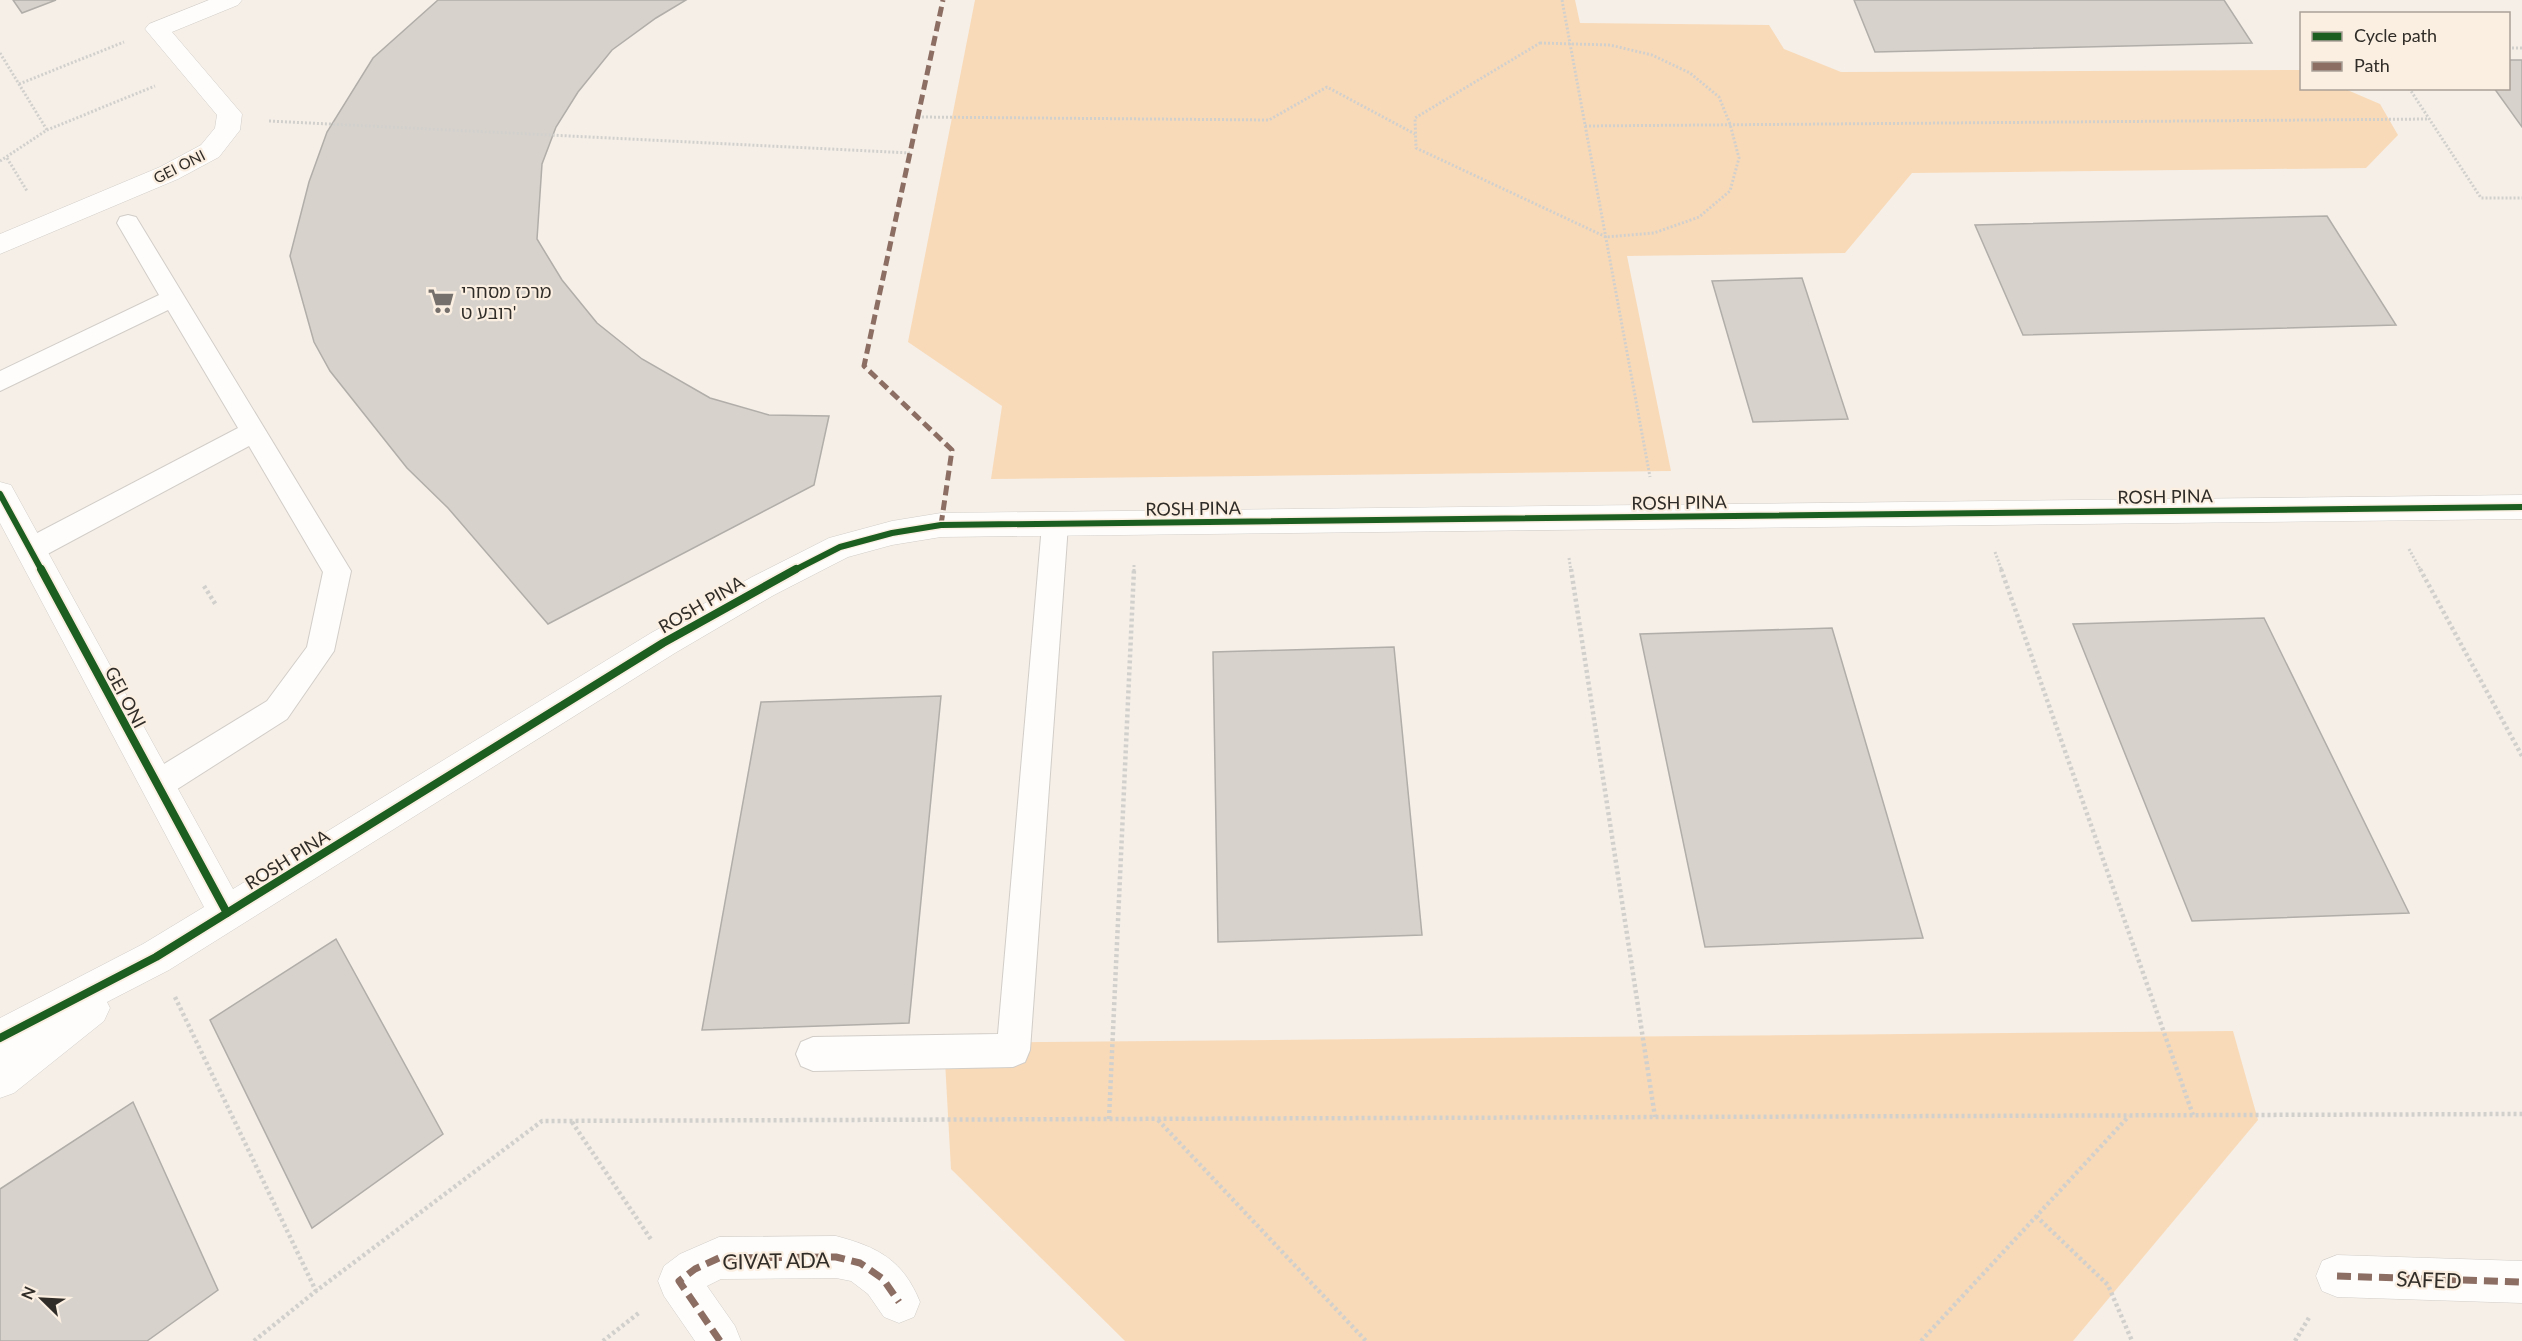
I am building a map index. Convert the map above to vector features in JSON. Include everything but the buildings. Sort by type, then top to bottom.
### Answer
[{"type":"street","points":[[157,29],[230,0]]},
{"type":"street","name":"GEI ONI","points":[[0,245],[169,173],[210,151],[227,130],[230,114],[157,29]]},
{"type":"street","name":"GEI ONI","points":[[0,494],[227,914]]},
{"type":"street","name":"ROSH PINA","points":[[0,1038],[156,957],[663,643],[763,586],[840,547],[892,533],[941,525],[2522,507]]},
{"type":"street","name":"ROSH PINA","points":[[0,1079],[156,957]]},
{"type":"street","name":"GIVAT ADA","points":[[679,1281],[695,1269],[719,1258],[836,1257],[860,1263],[883,1279],[899,1302]]},
{"type":"street","name":"SAFED","points":[[2337,1276],[2522,1282]]},
{"type":"street","points":[[679,1281],[720,1341]]},
{"type":"lane","points":[[128,223],[337,571],[320,651],[277,710],[157,785]]},
{"type":"lane","points":[[0,382],[173,298]]},
{"type":"lane","points":[[30,550],[254,432]]},
{"type":"lane","points":[[813,1054],[1013,1050],[1055,525]]},
{"type":"path","points":[[1562,0],[1658,517]]},
{"type":"path","points":[[19,84],[157,29]]},
{"type":"path","points":[[1540,42],[1610,45],[1652,55],[1690,73],[1719,97],[1730,124],[1739,158],[1730,191],[1699,217],[1654,234],[1606,237],[1416,148],[1415,118],[1540,42]]},
{"type":"path","points":[[0,53],[47,130]]},
{"type":"path","points":[[0,161],[47,130],[193,70]]},
{"type":"path","points":[[918,117],[1269,120],[1327,87],[1416,134]]},
{"type":"path","points":[[2410,90],[2481,198],[2522,198]]},
{"type":"path","points":[[1585,126],[2429,119]]},
{"type":"path","points":[[296,123],[910,153]]},
{"type":"path","points":[[2388,509],[2522,756]]},
{"type":"path","points":[[1981,513],[2193,1115]]},
{"type":"path","points":[[1563,518],[1655,1117]]},
{"type":"path","points":[[1109,1119],[1136,524]]},
{"type":"path","points":[[204,586],[216,605]]},
{"type":"path","points":[[156,957],[316,1291]]},
{"type":"path","points":[[254,1341],[316,1291],[542,1121],[2522,1114]]},
{"type":"path","points":[[1920,1341],[2129,1116]]},
{"type":"path","points":[[1158,1120],[1366,1341]]},
{"type":"path","points":[[572,1122],[679,1281]]},
{"type":"path","points":[[2036,1216],[2108,1286],[2132,1341]]},
{"type":"shaded area","points":[[975,0],[1575,0],[1580,23],[1769,25],[1784,49],[1841,72],[2300,70],[2300,90],[2347,90],[2380,104],[2398,135],[2366,168],[1912,173],[1845,253],[1627,256],[1671,471],[991,479],[1002,406],[908,342]]},
{"type":"shaded area","points":[[2233,1031],[2258,1120],[2073,1341],[1125,1341],[951,1169],[944,1043]]},
{"type":"marked path","points":[[941,525],[952,450],[864,366],[943,0]]},
{"type":"marked path","points":[[720,1341],[679,1281],[695,1269],[719,1258],[836,1257],[860,1263],[883,1279],[899,1302]]},
{"type":"marked path","points":[[2337,1276],[2522,1282]]},
{"type":"cycle path","points":[[0,494],[227,913]]},
{"type":"cycle path","points":[[0,1038],[156,957],[663,643],[763,586],[840,547],[892,533],[941,525],[2522,507]]},
{"type":"place","name":"מרכז מסחרי רובע ט'","points":[[441,301]]}]
